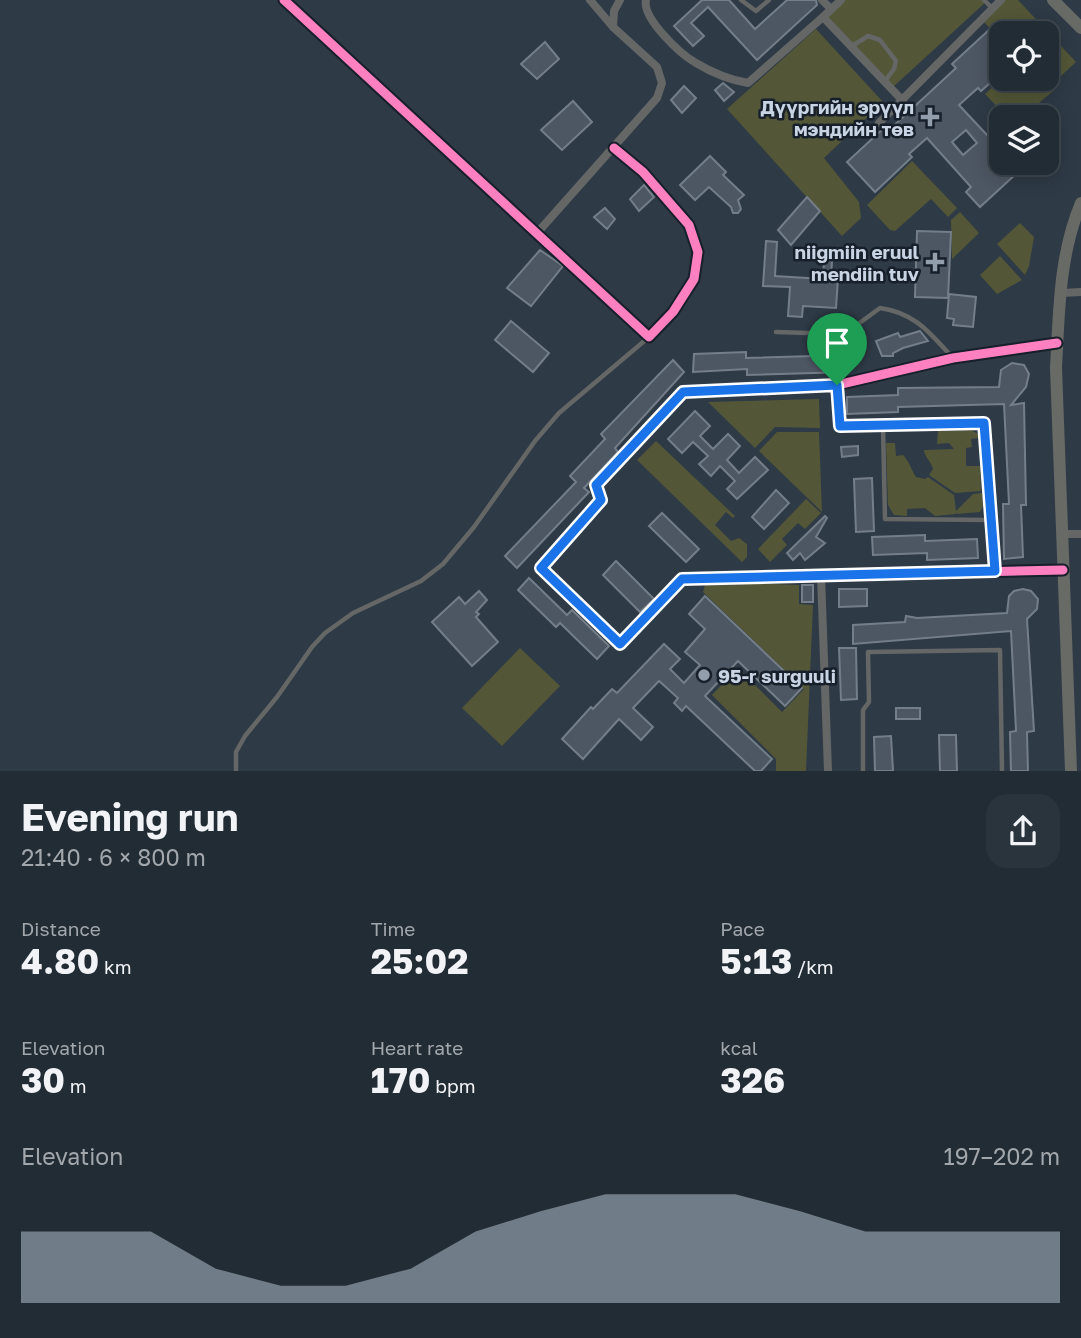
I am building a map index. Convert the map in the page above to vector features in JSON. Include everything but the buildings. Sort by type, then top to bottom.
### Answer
[{"type":"main road","points":[[1053,0],[1081,29]]},
{"type":"main road","points":[[1071,771],[1056,369],[1061,293],[1069,231],[1081,203]]},
{"type":"street","points":[[284,0],[649,337],[673,312],[694,279],[698,252],[689,225],[643,172],[614,148]]},
{"type":"street","points":[[538,232],[657,98],[662,83],[657,67],[613,27],[590,0]]},
{"type":"street","points":[[613,27],[614,11],[620,0]]},
{"type":"street","points":[[646,0],[644,4],[647,15],[689,58],[718,74],[748,83],[841,0]]},
{"type":"street","points":[[822,0],[831,9]]},
{"type":"street","points":[[879,123],[1002,0]]},
{"type":"street","points":[[823,17],[903,101]]},
{"type":"street","points":[[1061,293],[1081,292]]},
{"type":"street","points":[[1057,343],[953,358],[837,385],[683,392],[596,485],[601,500],[541,568],[620,644],[682,579],[1063,570]]},
{"type":"street","points":[[1062,534],[1081,534]]},
{"type":"street","points":[[821,576],[828,771]]},
{"type":"lane","points":[[741,0],[756,11],[769,0]]},
{"type":"lane","points":[[984,0],[993,8]]},
{"type":"lane","points":[[851,46],[868,36],[880,40],[896,61],[894,69],[884,81]]},
{"type":"lane","points":[[776,332],[839,334],[850,330],[880,308],[906,314],[921,324],[953,358]]},
{"type":"lane","points":[[236,771],[236,752],[245,736],[325,633],[353,613],[421,581],[443,564],[559,413],[649,337]]},
{"type":"lane","points":[[837,385],[840,426],[984,423],[995,571]]},
{"type":"lane","points":[[883,425],[886,519],[991,520]]},
{"type":"lane","points":[[863,771],[863,710],[869,702],[868,652],[1000,650],[1002,771]]},
{"type":"green space","points":[[844,0],[988,0],[893,87],[827,16]]},
{"type":"green space","points":[[1004,0],[1018,0],[1038,21],[989,21],[989,27],[982,20]]},
{"type":"green space","points":[[816,29],[883,102],[824,158],[859,202],[861,218],[842,236],[727,109]]},
{"type":"green space","points":[[1059,44],[1076,62],[1059,78]]},
{"type":"green space","points":[[989,90],[1053,91],[1037,105],[996,105],[985,94]]},
{"type":"green space","points":[[912,161],[957,208],[948,217],[931,199],[895,231],[890,230],[867,205]]},
{"type":"green space","points":[[960,212],[979,233],[952,259],[951,220]]},
{"type":"green space","points":[[1020,223],[1034,237],[1025,275],[997,244]]},
{"type":"green space","points":[[1000,256],[1022,280],[997,294],[980,275]]},
{"type":"green space","points":[[819,399],[820,428],[775,427],[755,448],[708,402]]},
{"type":"green space","points":[[971,430],[978,434],[978,438],[971,439],[972,447],[966,448],[966,466],[980,466],[981,491],[955,493],[929,475],[933,469],[924,450],[954,449],[949,443],[937,444],[938,431]]},
{"type":"green space","points":[[777,432],[819,432],[822,512],[759,451]]},
{"type":"green space","points":[[656,441],[735,516],[733,518],[726,512],[715,525],[731,541],[739,538],[747,544],[747,557],[742,562],[637,460]]},
{"type":"green space","points":[[886,443],[895,443],[896,456],[903,455],[916,477],[928,477],[954,495],[956,511],[973,494],[982,493],[983,506],[980,512],[956,512],[935,516],[925,508],[907,509],[907,516],[894,515],[888,505]]},
{"type":"green space","points":[[806,499],[821,513],[805,529],[798,523],[782,539],[787,545],[770,562],[758,549]]},
{"type":"green space","points":[[706,581],[799,585],[799,604],[813,605],[806,771],[776,771],[776,759],[712,695],[738,668],[782,712],[804,689],[703,592]]},
{"type":"green space","points":[[520,648],[560,686],[502,746],[462,708]]},
{"type":"cycle path","points":[[284,0],[649,337],[673,312],[694,279],[698,252],[689,225],[643,172],[614,148]]},
{"type":"cycle path","points":[[1057,343],[953,358],[837,385],[683,392],[596,485],[601,500],[541,568],[620,644],[683,579],[1063,570]]},
{"type":"place","name":"Дүүргийн эрүүл мэндийн төв","points":[[930,117]]},
{"type":"place","name":"niigmiin eruul mendiin tuv","points":[[935,262]]},
{"type":"place","name":"95-r surguuli","points":[[704,675]]},
{"type":"route","points":[[837,385],[840,426],[984,423],[995,571],[682,579],[620,644],[541,568],[601,500],[596,485],[683,392],[837,385]]}]
